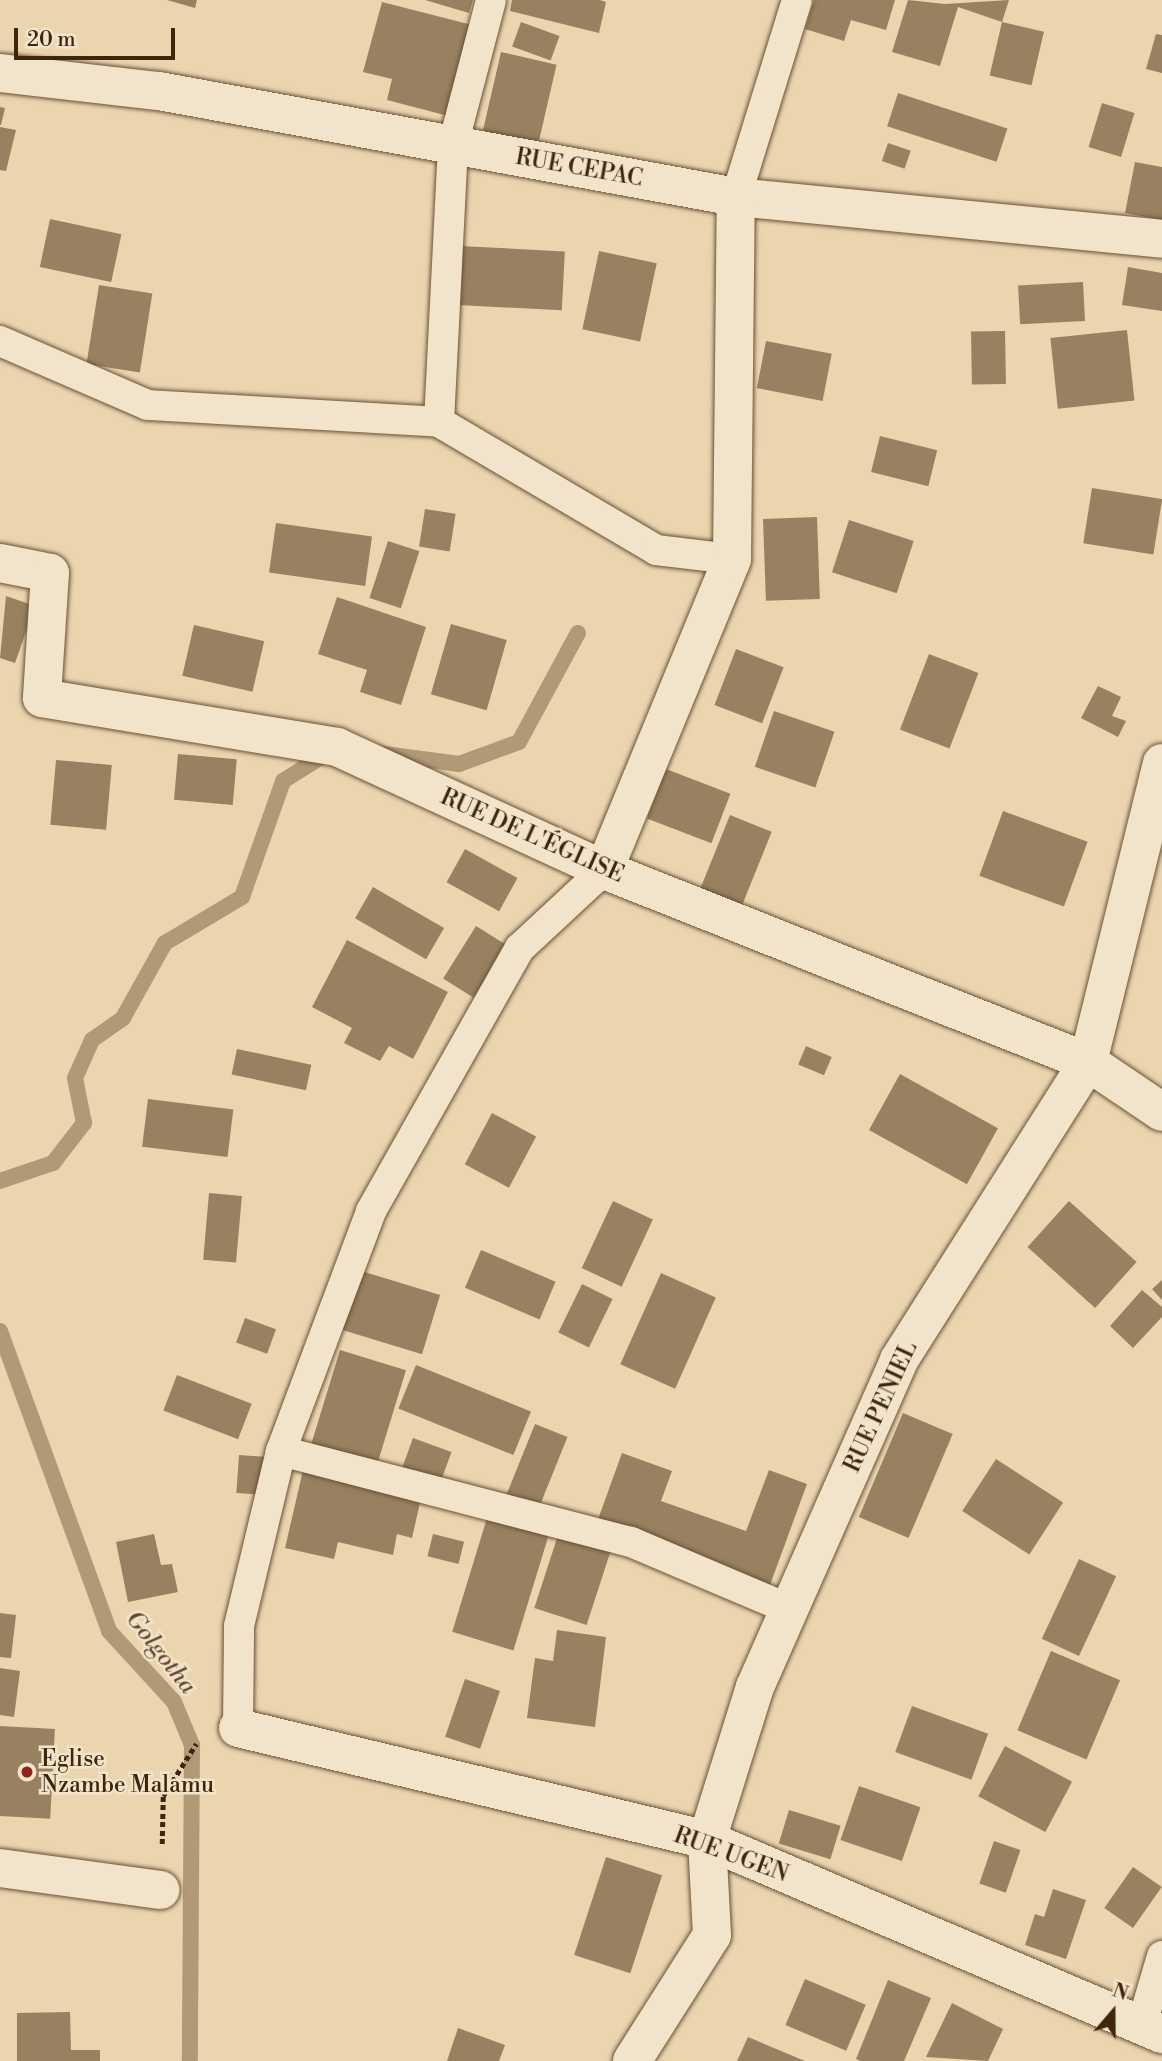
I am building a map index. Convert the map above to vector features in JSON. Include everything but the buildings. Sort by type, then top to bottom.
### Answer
[{"type":"street","name":"RUE CEPAC","points":[[0,73],[159,91],[736,197],[1162,239]]},
{"type":"street","points":[[604,870],[732,559],[736,197]]},
{"type":"street","name":"RUE DE L'ÉGLISE","points":[[0,563],[50,573],[42,698],[337,747],[604,870],[1088,1062],[1162,1112]]},
{"type":"street","name":"RUE PENIEL","points":[[632,2061],[712,1935],[707,1840],[755,1687],[899,1360],[1088,1062],[1162,763]]},
{"type":"street","name":"RUE UGEN","points":[[238,1728],[707,1840],[1152,2029]]},
{"type":"street","points":[[0,1868],[160,1890]]},
{"type":"lane","points":[[439,422],[453,145],[491,0]]},
{"type":"lane","points":[[736,197],[797,0]]},
{"type":"lane","points":[[0,341],[148,405],[439,422],[656,550],[732,559]]},
{"type":"lane","points":[[238,1728],[239,1626],[281,1451],[370,1211],[520,948],[604,870]]},
{"type":"lane","points":[[281,1451],[631,1542],[789,1609]]},
{"type":"lane","points":[[1152,2029],[1162,1956]]},
{"type":"path","points":[[160,1890],[163,1796],[192,1745]]},
{"type":"waterway","points":[[384,754],[459,764],[519,742],[578,633]]},
{"type":"waterway","points":[[0,1181],[53,1163],[84,1123],[75,1078],[92,1040],[123,1018],[165,943],[242,897],[283,781],[329,752]]},
{"type":"waterway","name":"Golgotha","points":[[0,1331],[109,1631],[174,1702],[192,1745],[190,2061]]},
{"type":"place","name":"Eglise Nzambe Malamu","points":[[27,1772]]}]
